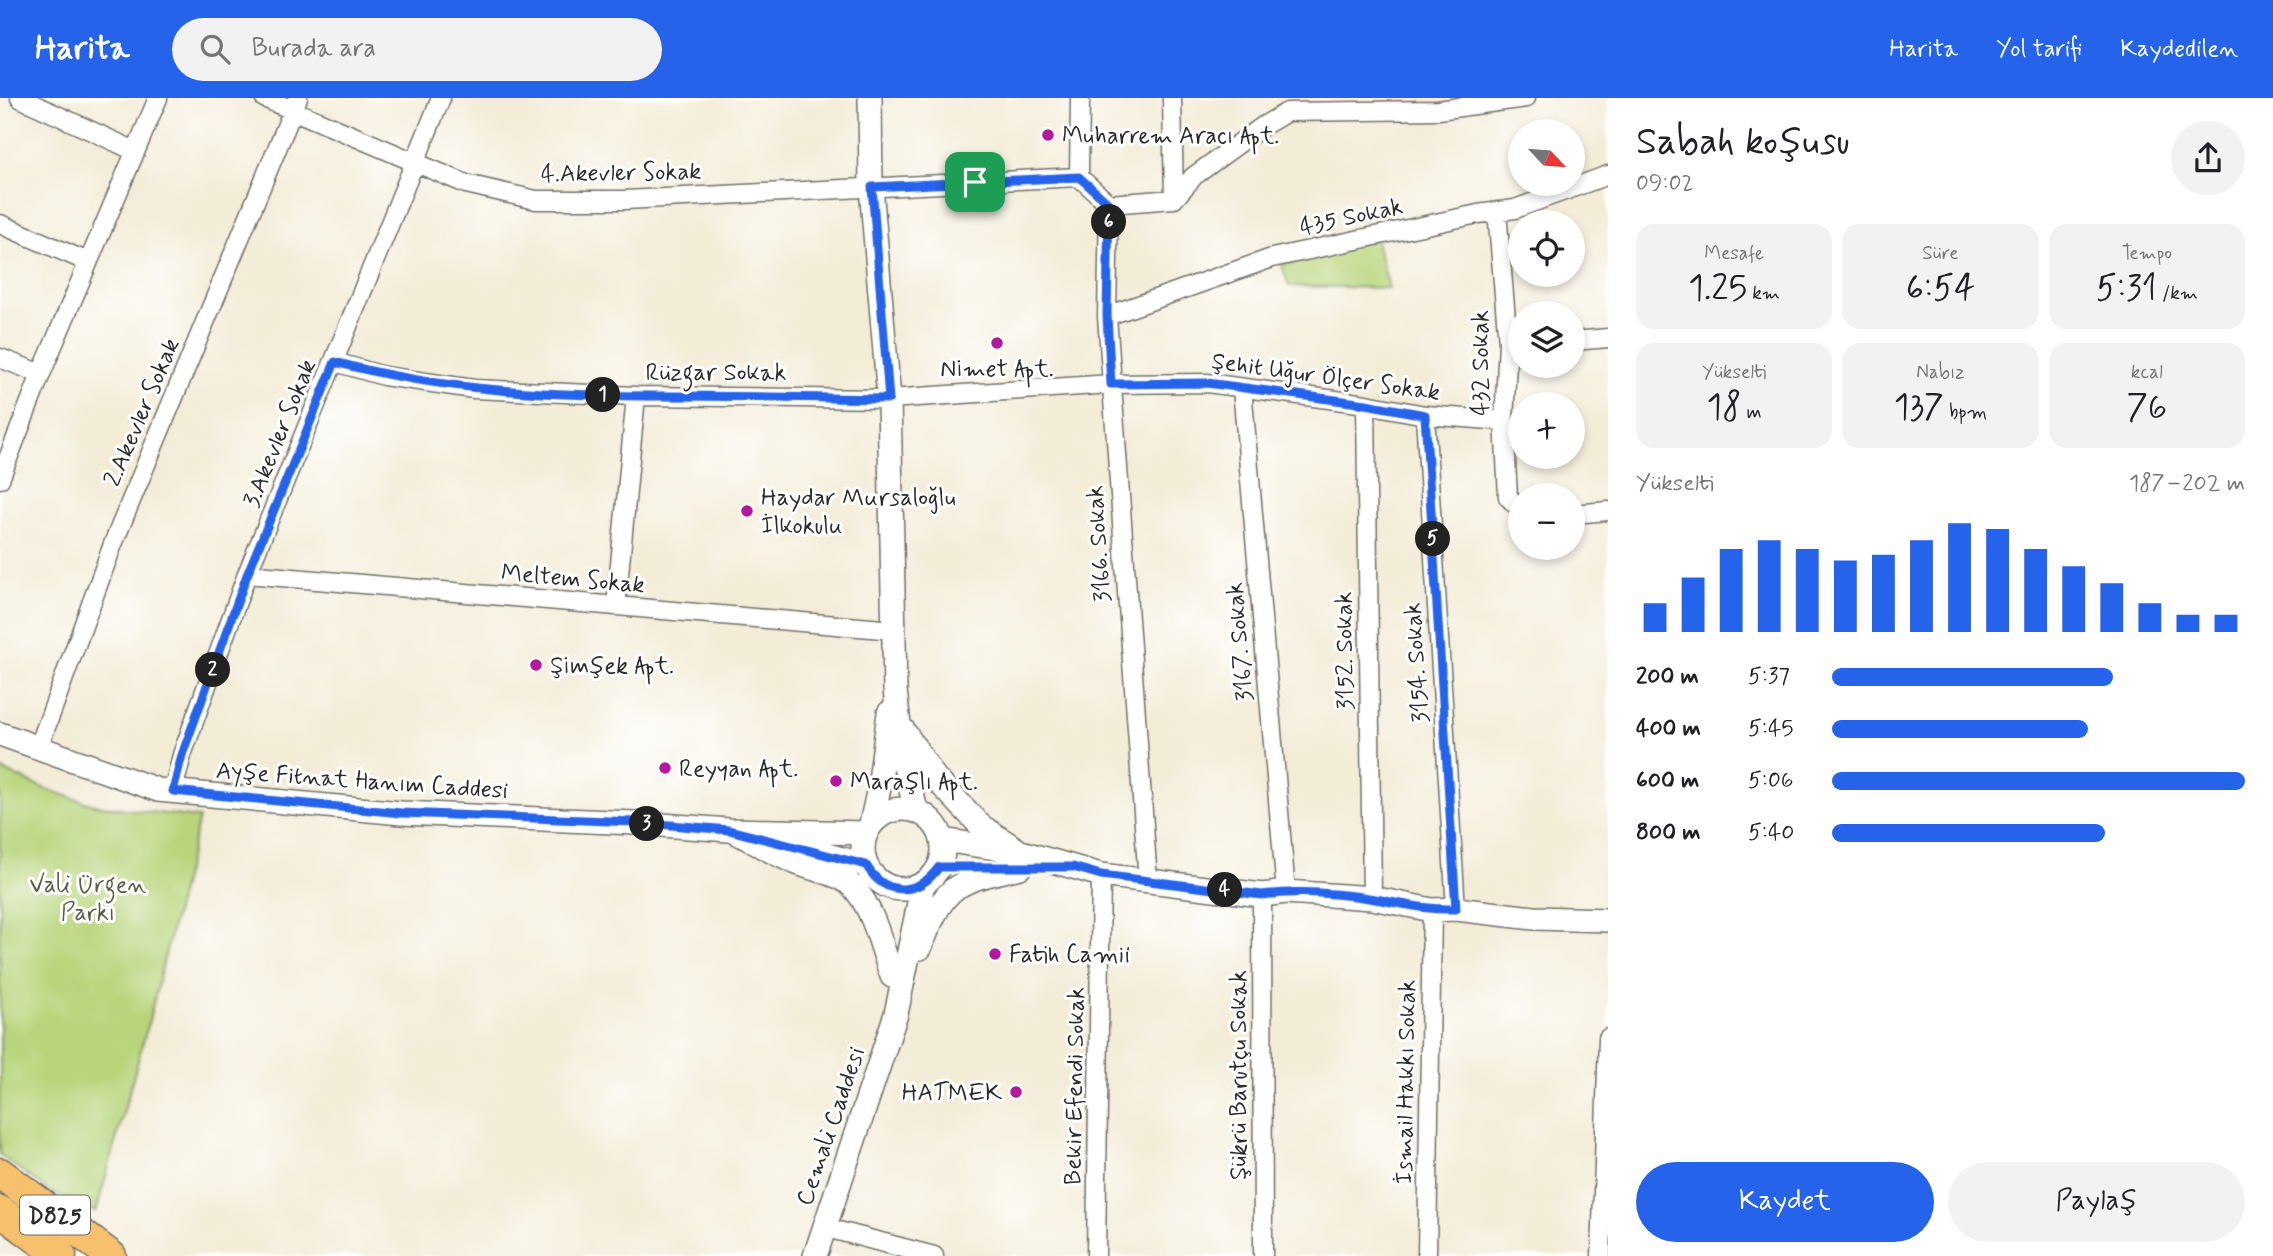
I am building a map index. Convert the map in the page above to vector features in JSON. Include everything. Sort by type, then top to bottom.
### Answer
[{"type":"main road","name":"D825","points":[[0,1173],[111,1256]]},
{"type":"main road","name":"D825","points":[[0,1211],[61,1256]]},
{"type":"street","points":[[20,98],[135,152]]},
{"type":"street","points":[[0,479],[41,374],[158,98]]},
{"type":"street","name":"4.Akevler Sokak","points":[[264,98],[295,105],[415,163],[466,184],[536,200],[625,200],[1079,177]]},
{"type":"street","name":"3.Akevler Sokak","points":[[173,791],[182,755],[247,575],[442,98]]},
{"type":"street","points":[[870,98],[872,187],[889,399],[894,661],[899,723],[903,759],[916,810],[928,817],[943,840],[939,867],[923,884]]},
{"type":"street","points":[[1080,98],[1079,177],[1109,204],[1174,199],[1194,176],[1263,126],[1287,105],[1438,110],[1456,103],[1527,98]]},
{"type":"street","points":[[1172,98],[1174,199]]},
{"type":"street","name":"2.Akevler Sokak","points":[[38,749],[110,551],[295,105]]},
{"type":"street","name":"435 Sokak","points":[[1107,316],[1272,258],[1515,209],[1608,175]]},
{"type":"street","name":"3166. Sokak","points":[[1109,204],[1107,316],[1148,881]]},
{"type":"street","name":"432 Sokak","points":[[1497,211],[1509,301]]},
{"type":"street","points":[[0,223],[89,262]]},
{"type":"street","points":[[1585,340],[1608,338]]},
{"type":"street","points":[[0,358],[41,374]]},
{"type":"street","name":"Rüzgar Sokak","points":[[335,362],[384,376],[474,388],[636,397],[889,399]]},
{"type":"street","name":"432 Sokak","points":[[1508,496],[1504,421],[1510,378]]},
{"type":"street","name":"Şehit Uğur Ölçer Sokak","points":[[889,399],[1111,384],[1207,383],[1366,404],[1425,415],[1504,421]]},
{"type":"street","name":"3167. Sokak","points":[[1242,388],[1286,892]]},
{"type":"street","points":[[616,606],[636,397]]},
{"type":"street","name":"3152. Sokak","points":[[1366,404],[1372,898]]},
{"type":"street","name":"3154. Sokak","points":[[1425,415],[1456,909]]},
{"type":"street","points":[[1585,513],[1608,511],[1608,521]]},
{"type":"street","name":"Meltem Sokak","points":[[247,575],[894,630]]},
{"type":"street","points":[[872,873],[863,844],[881,776],[894,661]]},
{"type":"street","points":[[899,723],[935,778],[981,826],[1021,860]]},
{"type":"street","name":"Ayşe Fitnat Hanım Caddesi","points":[[0,734],[158,790],[401,813],[635,822],[734,832],[869,829],[880,815],[892,810],[916,810]]},
{"type":"street","points":[[734,832],[773,853],[836,875],[855,889],[867,909],[897,981]]},
{"type":"street","name":"Ayşe Fitnat Hanım Caddesi","points":[[734,832],[872,873],[888,886],[900,889],[923,884]]},
{"type":"street","points":[[943,840],[1021,860],[1073,867],[1101,875],[1262,895],[1286,892],[1372,898],[1432,910],[1456,909],[1534,918],[1608,920]]},
{"type":"street","points":[[939,867],[1021,860]]},
{"type":"street","points":[[897,981],[954,888],[1021,860]]},
{"type":"street","name":"Cemali Caddesi","points":[[872,873],[897,981]]},
{"type":"street","name":"Bekir Efendi Sokak","points":[[1096,1256],[1101,875]]},
{"type":"street","name":"Cemali Caddesi","points":[[815,1256],[896,1014],[897,981],[923,884]]},
{"type":"street","name":"Şükrü Barutçu Sokak","points":[[1262,895],[1263,1256]]},
{"type":"street","name":"İsmail Hakkı Sokak","points":[[1427,1256],[1432,910]]},
{"type":"street","points":[[1601,1256],[1608,1038]]},
{"type":"street","points":[[823,1227],[934,1256]]},
{"type":"green space","points":[[1375,238],[1389,288],[1289,286],[1282,265]]},
{"type":"green space","name":"Vali Ürgen Parkı","points":[[0,769],[43,788],[94,805],[199,818],[148,1024],[96,1212],[49,1191],[0,1155]]},
{"type":"place","name":"Muharrem Aracı Apt.","points":[[1048,135]]},
{"type":"place","name":"Nimet Apt.","points":[[997,343]]},
{"type":"place","name":"Haydar Mursaloğlu İlkokulu","points":[[747,511]]},
{"type":"place","name":"Şimşek Apt.","points":[[536,665]]},
{"type":"place","name":"Reyyan Apt.","points":[[665,768]]},
{"type":"place","name":"Maraşlı Apt.","points":[[836,781]]},
{"type":"place","name":"Fatih Camii","points":[[995,954]]},
{"type":"place","name":"HATMEK","points":[[1016,1092]]},
{"type":"route","points":[[1079,177],[1109,204],[1107,316],[1111,384],[1207,383],[1366,404],[1425,415],[1456,909],[1432,910],[1372,898],[1286,892],[1262,895],[1101,875],[1073,867],[939,867],[923,884],[900,889],[878,880],[866,865],[729,830],[635,822],[401,813],[173,791],[182,755],[247,575],[335,362],[384,376],[474,388],[636,397],[889,399],[872,187],[975,182],[1079,177]]}]
